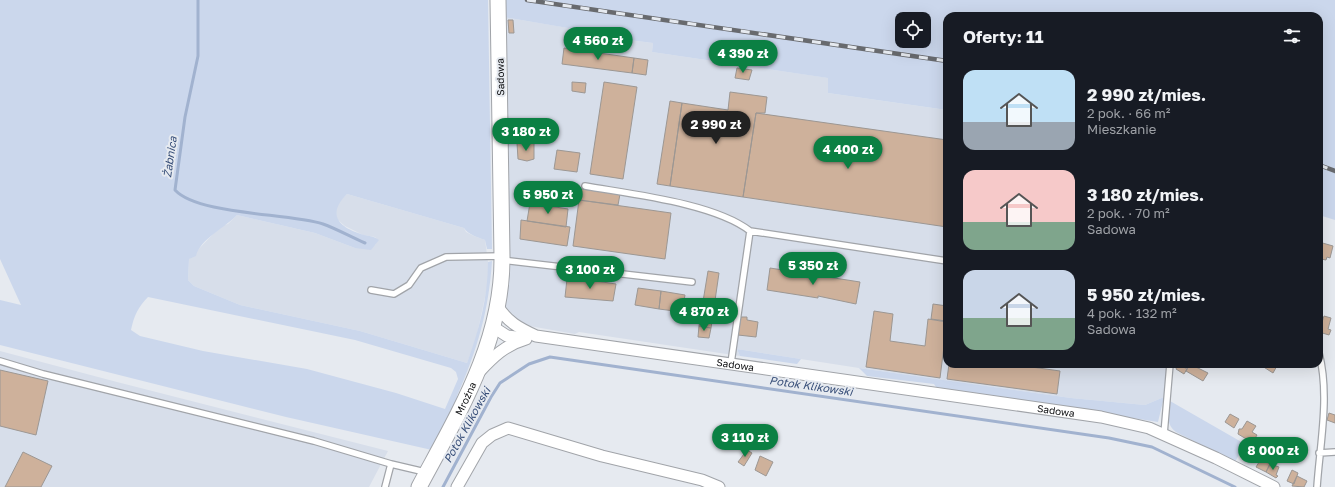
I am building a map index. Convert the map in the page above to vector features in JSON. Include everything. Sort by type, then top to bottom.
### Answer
[{"type":"main road","name":"Sadowa","points":[[498,0],[502,258],[498,305]]},
{"type":"main road","name":"Mroźna","points":[[419,487],[477,374],[494,327],[498,305]]},
{"type":"street","name":"Sadowa","points":[[498,305],[503,315],[512,324],[531,337],[731,363],[1101,417],[1149,428],[1274,487]]},
{"type":"street","points":[[494,327],[512,324]]},
{"type":"street","points":[[494,327],[507,336],[531,337]]},
{"type":"street","points":[[477,374],[494,355],[506,347],[531,337]]},
{"type":"street","points":[[457,487],[482,443],[492,435],[508,428],[602,456],[702,480],[719,487]]},
{"type":"lane","points":[[585,186],[692,207],[720,215],[741,224],[750,231],[943,259]]},
{"type":"lane","points":[[731,363],[750,231]]},
{"type":"lane","points":[[371,290],[394,294],[409,285],[422,268],[446,257],[502,258],[692,282]]},
{"type":"lane","points":[[0,361],[43,374],[314,441],[391,464],[427,472]]},
{"type":"lane","points":[[1316,487],[1324,406],[1323,367]]},
{"type":"lane","points":[[1164,434],[1170,368]]},
{"type":"lane","points":[[1319,453],[1335,452]]},
{"type":"lane","points":[[386,487],[391,464]]},
{"type":"shaded area","points":[[0,0],[488,0],[492,249],[487,249],[485,240],[476,237],[464,228],[347,194],[337,208],[338,220],[348,229],[379,240],[371,250],[355,248],[315,233],[237,215],[203,244],[198,250],[196,256],[189,259],[188,280],[194,286],[240,305],[360,331],[467,363],[485,301],[488,262],[492,261],[485,313],[476,346],[457,396],[460,398],[432,450],[286,417],[0,345],[0,300],[21,305],[0,259]],"holes":[[[148,297],[355,340],[451,368],[456,372],[458,379],[445,409],[396,393],[307,369],[203,351],[140,336],[131,330],[137,312]]]},
{"type":"shaded area","points":[[503,0],[1335,0],[1335,220],[1323,216],[1323,12],[943,12],[943,109],[828,93],[828,78],[652,52],[653,43],[597,36],[597,33],[503,17]]},
{"type":"shaded area","points":[[503,17],[598,33],[598,36],[653,43],[652,52],[829,78],[828,93],[943,109],[943,368],[1167,368],[1164,397],[1145,405],[1071,398],[737,349],[740,356],[579,332],[575,334],[524,325],[516,322],[506,310],[503,298]]},
{"type":"shaded area","points":[[347,194],[464,228],[466,232],[485,240],[488,262],[488,283],[476,339],[467,363],[360,331],[240,305],[194,286],[188,280],[189,259],[221,226],[228,224],[237,215],[315,233],[355,248],[375,245],[378,240],[375,237],[363,235],[345,226],[337,219],[335,212],[338,203]]},
{"type":"shaded area","points":[[737,349],[801,359],[797,364],[740,356]]},
{"type":"shaded area","points":[[0,351],[388,451],[369,487],[0,487]]},
{"type":"shaded area","points":[[859,368],[1071,398],[1145,405],[1164,397],[1158,422],[936,387],[934,384],[867,376]]},
{"type":"shaded area","points":[[1170,401],[1245,444],[1235,462],[1176,432],[1170,425],[1168,418]]},
{"type":"building","points":[[508,20],[513,20],[514,33],[509,33]]},
{"type":"building","points":[[564,48],[634,58],[632,73],[562,64]]},
{"type":"building","points":[[634,58],[648,60],[646,75],[632,73]]},
{"type":"building","points":[[737,68],[752,70],[749,80],[735,78]]},
{"type":"building","points":[[572,82],[586,83],[585,93],[572,91]]},
{"type":"building","points":[[604,82],[637,87],[623,179],[590,174]]},
{"type":"building","points":[[730,92],[767,97],[765,113],[756,113],[743,197],[670,186],[682,103],[728,110]]},
{"type":"building","points":[[670,101],[682,103],[670,186],[657,184]]},
{"type":"building","points":[[756,113],[943,139],[943,226],[743,197]]},
{"type":"building","points":[[517,143],[534,143],[534,159],[527,161],[518,159]]},
{"type":"building","points":[[557,150],[580,153],[577,172],[554,169]]},
{"type":"building","points":[[555,187],[576,189],[574,204],[553,201]]},
{"type":"building","points":[[581,189],[620,194],[618,205],[579,200]]},
{"type":"building","points":[[579,200],[671,213],[665,259],[573,246]]},
{"type":"building","points":[[530,203],[568,209],[566,227],[527,221]]},
{"type":"building","points":[[521,220],[570,227],[567,246],[520,239]]},
{"type":"building","points":[[1323,243],[1333,246],[1330,258],[1327,257],[1326,260],[1323,259]]},
{"type":"building","points":[[770,268],[860,282],[856,304],[818,296],[818,298],[767,290]]},
{"type":"building","points":[[708,271],[719,273],[711,328],[699,326]]},
{"type":"building","points":[[567,279],[581,281],[582,279],[616,284],[613,301],[565,297]]},
{"type":"building","points":[[638,288],[661,291],[659,309],[635,305]]},
{"type":"building","points":[[661,291],[685,295],[682,312],[659,309]]},
{"type":"building","points":[[933,304],[943,305],[943,321],[931,319]]},
{"type":"building","points":[[874,311],[893,314],[890,341],[925,346],[928,319],[943,321],[943,354],[940,378],[866,367]]},
{"type":"building","points":[[1324,316],[1331,318],[1328,329],[1331,330],[1329,335],[1323,333]]},
{"type":"building","points":[[741,317],[747,317],[747,320],[758,322],[756,337],[738,335]]},
{"type":"building","points":[[699,326],[711,328],[709,338],[698,337]]},
{"type":"building","points":[[948,368],[1039,368],[1060,371],[1057,394],[947,379]]},
{"type":"building","points":[[1185,368],[1187,369],[1184,374],[1176,369]]},
{"type":"building","points":[[1188,368],[1198,368],[1208,373],[1203,381],[1186,371]]},
{"type":"building","points":[[1265,368],[1276,368],[1273,373]]},
{"type":"building","points":[[0,370],[48,381],[36,435],[0,426]]},
{"type":"building","points":[[1329,413],[1335,415],[1335,423],[1327,420]]},
{"type":"building","points":[[1230,414],[1239,419],[1234,428],[1225,422]]},
{"type":"building","points":[[1247,421],[1256,426],[1252,432],[1257,435],[1254,440],[1250,437],[1248,440],[1238,434],[1239,429],[1242,429]]},
{"type":"building","points":[[747,450],[752,453],[744,466],[738,462]]},
{"type":"building","points":[[23,452],[52,466],[41,487],[5,487]]},
{"type":"building","points":[[760,456],[773,462],[766,476],[755,470]]},
{"type":"building","points":[[1261,459],[1270,464],[1266,472],[1256,467]]},
{"type":"building","points":[[1270,464],[1279,467],[1276,475],[1278,476],[1276,478],[1266,472]]},
{"type":"building","points":[[1292,470],[1298,473],[1294,484],[1287,481]]},
{"type":"building","points":[[1297,476],[1307,481],[1304,487],[1292,486]]},
{"type":"waterway","name":"Żabnica","points":[[198,0],[198,56],[185,117],[175,190],[187,198],[223,209],[308,220],[323,224],[365,243]]},
{"type":"waterway","name":"Potok Klikowski","points":[[443,487],[500,383],[529,364],[550,357],[1109,438],[1152,447],[1235,487]]},
{"type":"railway","points":[[527,0],[943,60]]},
{"type":"railway","points":[[1323,166],[1335,171]]}]
